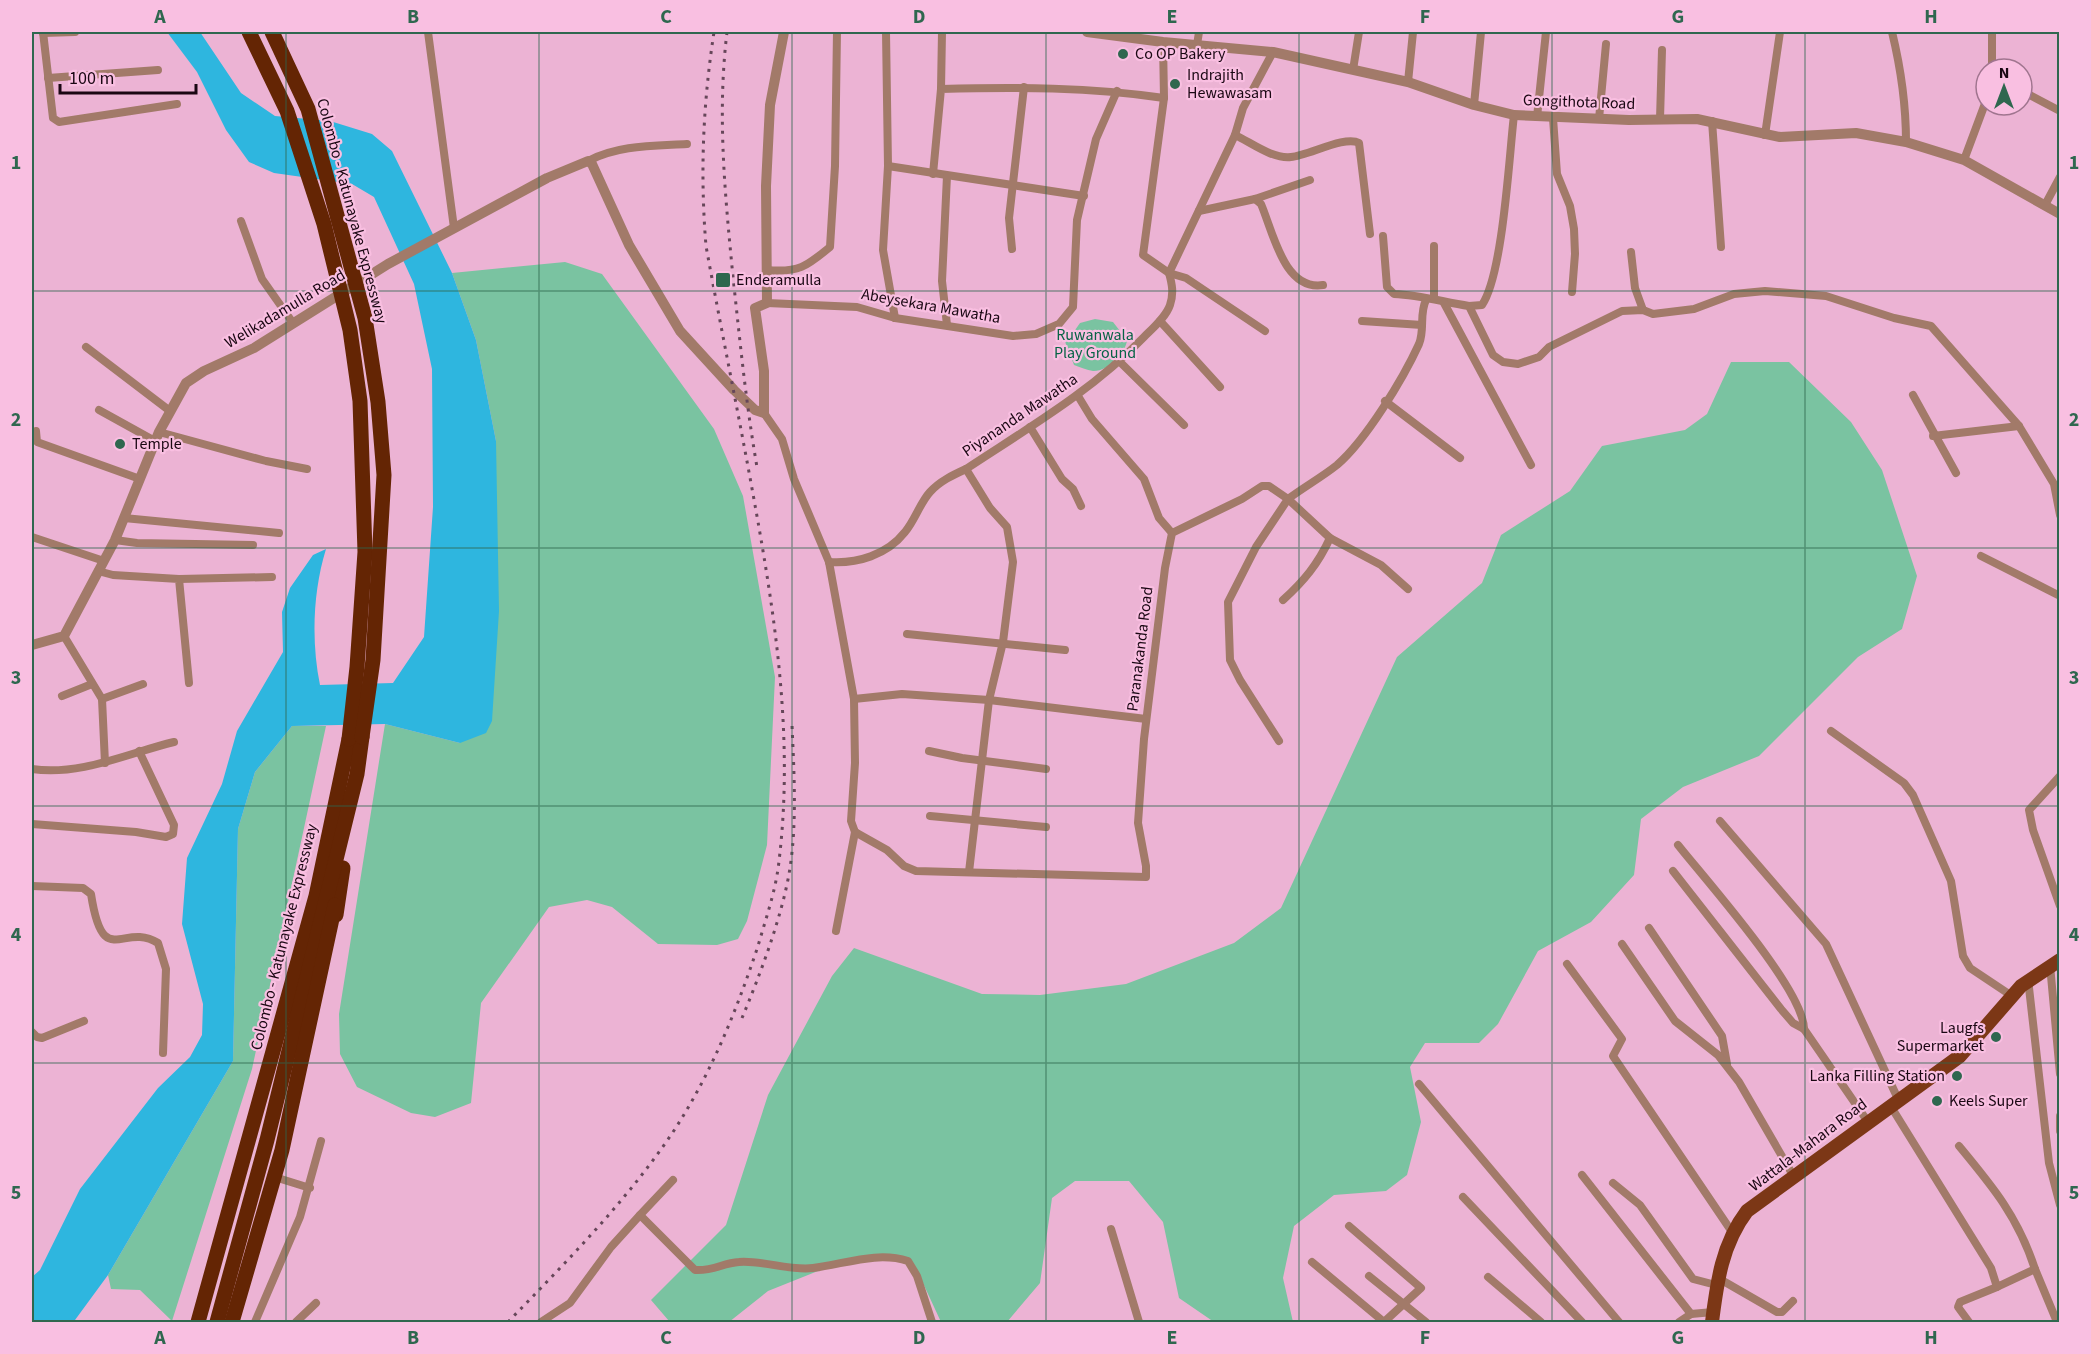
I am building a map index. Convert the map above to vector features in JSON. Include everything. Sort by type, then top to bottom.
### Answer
[{"type":"highway","name":"Colombo - Katunayake Expressway","points":[[217,1323],[267,1140],[357,774],[357,667],[365,552],[360,401],[350,330],[324,224],[287,111],[249,32]]},
{"type":"highway","name":"Colombo - Katunayake Expressway","points":[[198,1323],[316,896],[356,738],[373,660],[384,475],[378,402],[365,318],[308,109],[272,32]]},
{"type":"highway","points":[[239,1323],[281,1179],[329,972],[357,774]]},
{"type":"highway","points":[[223,1323],[273,1148],[350,817]]},
{"type":"highway","points":[[232,1323],[282,1150],[343,868]]},
{"type":"main road","name":"Wattala-Mahara Road","points":[[1713,1317],[1717,1282],[1732,1232],[1747,1211],[1960,1056],[2028,979],[2055,963]]},
{"type":"street","points":[[75,32],[43,32],[53,118],[59,122],[177,104]]},
{"type":"street","points":[[428,32],[454,228]]},
{"type":"street","points":[[784,32],[770,105],[766,186],[767,303],[755,308],[764,371],[764,413],[782,439],[794,479],[829,562],[854,699],[855,763],[851,821],[855,832],[836,931]]},
{"type":"street","points":[[768,270],[784,272],[804,269],[830,247],[835,166],[837,32]]},
{"type":"street","points":[[886,32],[888,166],[883,250],[895,318]]},
{"type":"street","points":[[933,174],[941,90],[942,32]]},
{"type":"street","name":"Gongithota Road","points":[[1087,32],[1140,35],[1163,42],[1273,52],[1408,82],[1473,105],[1514,115],[1553,118],[1712,121],[1780,137],[1856,133],[1906,142],[1964,160],[2060,214]]},
{"type":"street","points":[[1197,45],[1199,32]]},
{"type":"street","points":[[1353,70],[1359,32]]},
{"type":"street","points":[[1408,82],[1413,32]]},
{"type":"street","points":[[1473,105],[1481,32]]},
{"type":"street","points":[[1537,117],[1546,32]]},
{"type":"street","points":[[1765,135],[1780,32]]},
{"type":"street","points":[[1892,32],[1902,71],[1906,108],[1906,142]]},
{"type":"street","points":[[1992,32],[1992,57]]},
{"type":"street","points":[[1163,42],[1164,98],[1143,255],[1169,273],[1186,278],[1265,331]]},
{"type":"street","points":[[1599,119],[1606,44]]},
{"type":"street","points":[[1660,119],[1662,50]]},
{"type":"street","name":"Piyananda Mawatha","points":[[829,562],[847,564],[868,559],[885,548],[904,533],[930,492],[946,478],[966,469],[1078,396],[1120,362],[1160,321],[1170,306],[1173,287],[1169,273],[1235,135],[1243,108],[1273,52]]},
{"type":"street","points":[[48,78],[159,70]]},
{"type":"street","points":[[941,90],[1024,87],[1117,91],[1164,98]]},
{"type":"street","points":[[1012,249],[1009,218],[1024,87]]},
{"type":"street","name":"Abeysekara Mawatha","points":[[767,303],[857,307],[895,318],[1013,336],[1036,334],[1059,324],[1073,307],[1077,220],[1096,139],[1117,91]]},
{"type":"street","points":[[2034,97],[2060,111]]},
{"type":"street","points":[[1383,236],[1387,287],[1394,294],[1415,295],[1444,303],[1482,305],[1486,299],[1496,263],[1514,115]]},
{"type":"street","points":[[1964,160],[1980,117]]},
{"type":"street","points":[[1553,118],[1557,174],[1570,206],[1574,229],[1575,254],[1572,291]]},
{"type":"street","points":[[1712,121],[1721,247]]},
{"type":"street","points":[[1235,135],[1274,155],[1291,158],[1343,143],[1355,141],[1359,143],[1370,234]]},
{"type":"street","name":"Welikadamulla Road","points":[[64,636],[115,540],[157,436],[186,383],[204,371],[254,348],[388,264],[547,178],[601,154],[630,148],[687,144]]},
{"type":"street","points":[[588,161],[592,164],[629,245],[680,331],[734,390],[755,410],[764,413]]},
{"type":"street","points":[[888,166],[1084,196]]},
{"type":"street","points":[[947,176],[942,281],[947,325]]},
{"type":"street","points":[[2045,205],[2060,177]]},
{"type":"street","points":[[1199,211],[1255,199],[1310,180]]},
{"type":"street","points":[[1255,199],[1261,204],[1288,268],[1299,280],[1314,286],[1323,285]]},
{"type":"street","points":[[241,221],[262,279],[293,323]]},
{"type":"street","points":[[1280,741],[1240,680],[1230,660],[1228,602],[1256,547],[1288,499],[1336,466],[1360,442],[1412,360],[1421,340],[1423,307],[1430,300],[1434,246]]},
{"type":"street","points":[[1631,252],[1635,288],[1643,310]]},
{"type":"street","points":[[1469,306],[1493,355],[1503,362],[1518,364],[1539,357],[1549,346],[1623,311],[1643,310],[1653,314],[1694,309],[1734,294],[1765,291],[1826,296],[1894,318],[1931,326],[2019,426],[2055,484],[2060,515]]},
{"type":"street","points":[[1444,303],[1531,465]]},
{"type":"street","points":[[1160,321],[1220,387]]},
{"type":"street","points":[[1362,321],[1422,325]]},
{"type":"street","points":[[86,347],[170,411]]},
{"type":"street","points":[[1120,362],[1184,425]]},
{"type":"street","points":[[1913,395],[1933,436],[1956,473]]},
{"type":"street","points":[[1078,396],[1092,419],[1144,479],[1159,518],[1172,534],[1262,486],[1269,486],[1288,499],[1330,538],[1381,565],[1408,589]]},
{"type":"street","points":[[1385,401],[1460,458]]},
{"type":"street","points":[[99,410],[157,436],[307,469]]},
{"type":"street","points":[[1933,436],[2019,426]]},
{"type":"street","points":[[1030,427],[1062,479],[1073,489],[1081,506]]},
{"type":"street","points":[[36,431],[37,442],[140,479]]},
{"type":"street","points":[[855,832],[887,850],[904,866],[916,871],[969,872],[989,700],[1003,642],[1013,562],[1007,527],[990,508],[966,469]]},
{"type":"street","points":[[124,518],[279,533]]},
{"type":"street","name":"Paranakanda Road","points":[[969,872],[1146,877],[1138,823],[1146,719],[1172,534]]},
{"type":"street","points":[[32,537],[101,566],[113,575],[179,579],[272,577]]},
{"type":"street","points":[[1283,600],[1305,580],[1318,563],[1330,538]]},
{"type":"street","points":[[115,540],[137,543],[253,545]]},
{"type":"street","points":[[1981,556],[2060,596]]},
{"type":"street","points":[[179,579],[189,683]]},
{"type":"street","points":[[907,634],[1065,650]]},
{"type":"street","points":[[32,645],[64,636],[102,699],[105,763]]},
{"type":"street","points":[[62,696],[93,684]]},
{"type":"street","points":[[102,699],[143,684]]},
{"type":"street","points":[[854,699],[902,694],[989,700],[1110,717],[1131,716],[1146,719]]},
{"type":"street","points":[[1831,731],[1904,783],[1913,795],[1951,880],[1963,956],[1970,968],[2012,996]]},
{"type":"street","points":[[32,769],[49,771],[105,763],[174,742]]},
{"type":"street","points":[[32,824],[136,832],[166,837],[173,834],[174,825],[139,751]]},
{"type":"street","points":[[929,751],[962,758],[1046,769]]},
{"type":"street","points":[[2060,776],[2029,810],[2033,831],[2060,906]]},
{"type":"street","points":[[930,816],[1046,827]]},
{"type":"street","points":[[1720,821],[1826,944],[1894,1102],[1991,1268],[1996,1287]]},
{"type":"street","points":[[1678,845],[1767,955],[1792,994],[1804,1020],[1804,1029]]},
{"type":"street","points":[[1673,872],[1781,1009],[1793,1023],[1804,1029],[1868,1122]]},
{"type":"street","points":[[32,886],[83,888],[91,894],[95,921],[102,933],[112,940],[151,938],[159,943],[166,969],[163,1053]]},
{"type":"street","points":[[1649,928],[1722,1036],[1727,1067]]},
{"type":"street","points":[[1622,944],[1675,1022],[1718,1055],[1739,1082],[1794,1177]]},
{"type":"street","points":[[2055,963],[2060,1074]]},
{"type":"street","points":[[1567,964],[1622,1039],[1613,1056],[1732,1232]]},
{"type":"street","points":[[2028,979],[2049,1163],[2060,1205]]},
{"type":"street","points":[[32,1032],[37,1038],[42,1038],[84,1021]]},
{"type":"street","points":[[1419,1084],[1619,1323]]},
{"type":"street","points":[[2060,1116],[2060,1131]]},
{"type":"street","points":[[255,1323],[270,1293],[279,1264],[300,1218],[321,1141]]},
{"type":"street","points":[[1959,1146],[2004,1201],[2027,1244],[2057,1323]]},
{"type":"street","points":[[1582,1175],[1684,1302],[1691,1314]]},
{"type":"street","points":[[281,1179],[310,1188]]},
{"type":"street","points":[[541,1323],[570,1303],[610,1247],[673,1180]]},
{"type":"street","points":[[1613,1183],[1640,1205],[1693,1279],[1717,1282],[1777,1312],[1782,1312],[1793,1300]]},
{"type":"street","points":[[1462,1197],[1582,1323]]},
{"type":"street","points":[[640,1215],[695,1270],[711,1271],[739,1262],[812,1268],[880,1257],[894,1256],[909,1261],[917,1276],[932,1323]]},
{"type":"street","points":[[1312,1262],[1384,1322],[1406,1304],[1421,1288],[1349,1226]]},
{"type":"street","points":[[1111,1229],[1139,1323]]},
{"type":"street","points":[[1969,1323],[1960,1313],[1958,1307],[1960,1302],[2035,1269]]},
{"type":"street","points":[[1369,1276],[1406,1304],[1426,1323]]},
{"type":"street","points":[[1488,1277],[1541,1323]]},
{"type":"street","points":[[296,1323],[316,1303]]},
{"type":"street","points":[[1679,1323],[1691,1314],[1713,1317]]},
{"type":"green space","points":[[565,262],[602,274],[714,429],[743,496],[775,677],[767,845],[747,921],[738,939],[717,945],[658,944],[612,907],[587,900],[549,907],[481,1003],[471,1103],[435,1117],[411,1113],[357,1087],[340,1054],[339,1014],[385,724],[460,743],[496,441],[476,340],[452,273]]},
{"type":"green space","name":"Ruwanwala Play Ground","points":[[1095,319],[1113,322],[1127,340],[1115,361],[1104,368],[1093,371],[1074,365],[1064,339],[1068,340],[1080,323]]},
{"type":"green space","points":[[1731,362],[1789,362],[1851,422],[1882,470],[1917,576],[1902,629],[1858,657],[1759,756],[1683,787],[1641,819],[1634,875],[1591,922],[1538,951],[1498,1024],[1479,1043],[1425,1043],[1410,1067],[1421,1122],[1407,1175],[1386,1191],[1334,1195],[1294,1226],[1283,1278],[1293,1322],[1214,1322],[1179,1298],[1163,1222],[1129,1181],[1075,1181],[1052,1198],[1040,1283],[1007,1322],[941,1322],[916,1268],[892,1259],[838,1263],[768,1291],[729,1322],[669,1321],[651,1300],[726,1225],[768,1095],[832,976],[854,948],[982,994],[1040,995],[1126,984],[1234,943],[1281,908],[1397,657],[1482,583],[1501,535],[1570,491],[1602,446],[1685,430],[1707,414]]},
{"type":"green space","points":[[292,726],[326,726],[252,1069],[172,1321],[140,1290],[111,1289],[108,1275],[233,1061],[238,829],[255,772]]},
{"type":"water","points":[[167,32],[200,32],[241,93],[275,116],[330,121],[372,134],[392,151],[452,273],[476,340],[496,441],[499,611],[492,721],[486,733],[460,743],[385,724],[292,726],[255,772],[238,829],[233,1061],[108,1275],[75,1320],[72,1322],[32,1322],[32,1277],[40,1270],[80,1189],[158,1088],[190,1057],[202,1035],[203,1004],[182,924],[187,858],[222,784],[237,731],[283,652],[282,612],[290,588],[313,555],[326,549],[318,582],[315,616],[315,651],[320,685],[393,683],[424,637],[433,507],[432,369],[414,284],[374,197],[352,184],[274,173],[249,162],[226,130],[197,72]]},
{"type":"railway","points":[[508,1322],[636,1183],[687,1110],[722,1042],[741,995],[758,946],[778,872],[784,768],[780,676],[775,631],[753,494],[706,246],[703,192],[704,139],[707,86],[714,32]]},
{"type":"railway","points":[[727,32],[722,124],[725,185],[741,349],[757,467]]},
{"type":"railway","points":[[742,1018],[763,964],[787,886],[794,815],[792,725]]},
{"type":"place","name":"Co OP Bakery","points":[[1123,54]]},
{"type":"place","name":"Indrajith Hewawasam","points":[[1175,84]]},
{"type":"place","name":"Enderamulla","points":[[723,280]]},
{"type":"place","name":"Temple","points":[[120,444]]},
{"type":"place","name":"Laugfs Supermarket","points":[[1996,1037]]},
{"type":"place","name":"Lanka Filling Station","points":[[1957,1076]]},
{"type":"place","name":"Keels Super","points":[[1937,1101]]}]
